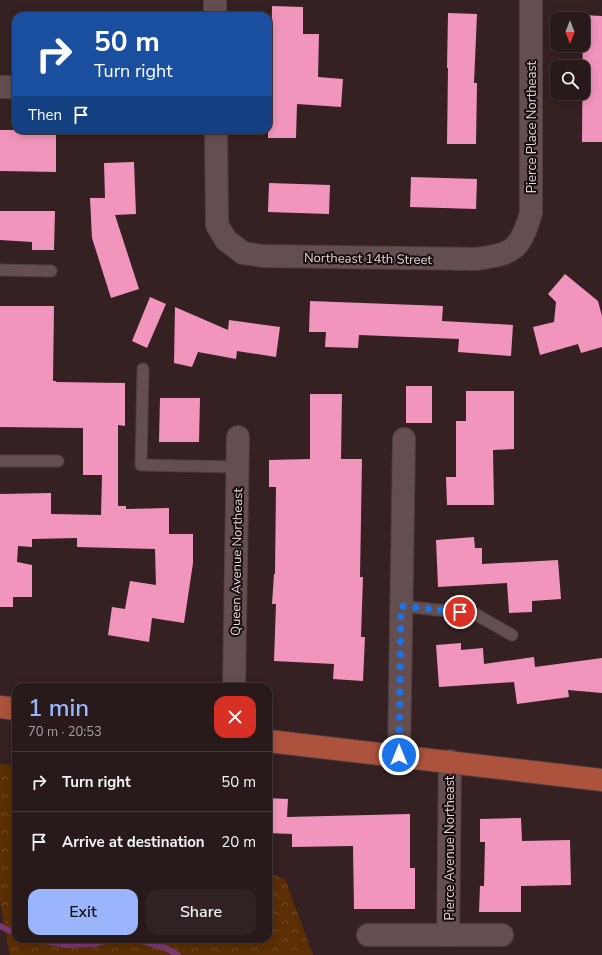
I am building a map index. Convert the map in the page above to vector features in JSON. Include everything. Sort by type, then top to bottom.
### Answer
[{"type":"main road","points":[[0,707],[12,708]]},
{"type":"main road","points":[[272,741],[399,755],[602,780]]},
{"type":"street","points":[[215,0],[215,12]]},
{"type":"street","name":"Pierce Place Northeast","points":[[513,250],[525,235],[530,213],[531,0]]},
{"type":"street","points":[[0,87],[12,87]]},
{"type":"street","name":"Northeast 14th Street","points":[[216,134],[217,225],[226,240],[243,253],[263,256],[475,259],[494,257],[513,250]]},
{"type":"street","name":"Queen Avenue Northeast","points":[[234,683],[238,437]]},
{"type":"street","points":[[399,755],[404,439]]},
{"type":"street","name":"Pierce Avenue Northeast","points":[[448,935],[450,761]]},
{"type":"street","name":"Pierce Avenue Northeast","points":[[368,935],[502,935]]},
{"type":"lane","points":[[0,270],[50,271]]},
{"type":"lane","points":[[143,370],[141,465],[237,467]]},
{"type":"lane","points":[[0,461],[58,461]]},
{"type":"lane","points":[[401,606],[475,614],[512,634]]},
{"type":"green space","points":[[0,764],[12,766],[12,943],[272,943],[272,874],[285,879],[313,955],[10,955],[0,901]]},
{"type":"building","points":[[272,6],[303,7],[303,34],[319,34],[318,77],[343,79],[341,107],[297,104],[296,138],[268,138],[268,134],[272,134]]},
{"type":"building","points":[[448,13],[477,14],[474,83],[477,83],[476,144],[447,144]]},
{"type":"building","points":[[590,15],[602,16],[602,142],[582,142],[582,100],[590,100],[590,60],[583,60],[583,52],[590,52]]},
{"type":"building","points":[[0,130],[12,130],[12,134],[56,134],[56,172],[0,171]]},
{"type":"building","points":[[134,162],[136,214],[115,215],[139,289],[111,298],[92,238],[90,198],[105,198],[104,163]]},
{"type":"building","points":[[411,177],[477,179],[476,209],[410,207]]},
{"type":"building","points":[[269,183],[330,185],[329,214],[268,212]]},
{"type":"building","points":[[0,211],[55,211],[54,250],[32,250],[32,242],[0,240]]},
{"type":"building","points":[[565,274],[598,301],[602,316],[602,347],[581,353],[578,344],[540,355],[533,327],[554,322],[556,302],[548,294]]},
{"type":"building","points":[[150,297],[166,304],[147,348],[132,341]]},
{"type":"building","points":[[310,301],[443,306],[442,321],[513,325],[511,356],[458,352],[459,339],[359,335],[358,348],[325,347],[326,332],[309,332]]},
{"type":"building","points":[[0,306],[54,306],[53,381],[125,383],[125,426],[118,425],[118,506],[126,506],[126,509],[169,508],[169,534],[193,534],[193,563],[184,623],[152,618],[149,642],[108,635],[112,607],[125,609],[130,581],[156,585],[155,549],[77,547],[77,538],[32,539],[32,547],[18,546],[17,562],[32,565],[32,597],[13,597],[13,607],[0,607],[0,494],[51,493],[51,514],[101,515],[102,475],[83,475],[83,428],[0,427]]},
{"type":"building","points":[[175,307],[228,330],[229,320],[280,327],[276,357],[237,351],[236,359],[198,352],[192,367],[174,363]]},
{"type":"building","points":[[406,386],[432,386],[432,423],[406,423]]},
{"type":"building","points":[[466,391],[514,391],[514,449],[493,450],[494,505],[447,505],[446,477],[456,477],[456,421],[466,421]]},
{"type":"building","points":[[310,394],[342,394],[341,459],[362,459],[360,577],[363,577],[361,637],[365,637],[363,681],[333,679],[334,664],[274,661],[276,604],[272,604],[275,574],[276,487],[269,487],[269,460],[310,459]]},
{"type":"building","points":[[160,398],[200,398],[199,442],[159,442]]},
{"type":"building","points":[[474,537],[475,548],[482,548],[482,564],[558,560],[561,599],[532,601],[532,612],[509,613],[507,583],[438,587],[436,540]]},
{"type":"building","points":[[461,643],[461,650],[483,648],[484,664],[534,657],[535,667],[602,658],[602,693],[568,690],[569,697],[517,704],[514,682],[439,687],[436,645]]},
{"type":"building","points":[[272,798],[288,799],[287,817],[410,814],[410,868],[415,868],[415,909],[354,909],[353,846],[292,847],[292,834],[272,833]]},
{"type":"building","points":[[521,818],[522,841],[570,840],[571,885],[521,886],[521,912],[479,912],[480,886],[484,886],[485,842],[480,842],[480,819]]},
{"type":"waterway","points":[[0,926],[12,932]]},
{"type":"waterway","points":[[55,943],[66,945],[98,943]]},
{"type":"waterway","points":[[149,943],[166,948],[178,955]]},
{"type":"route","points":[[399,755],[401,606],[460,612]]}]
